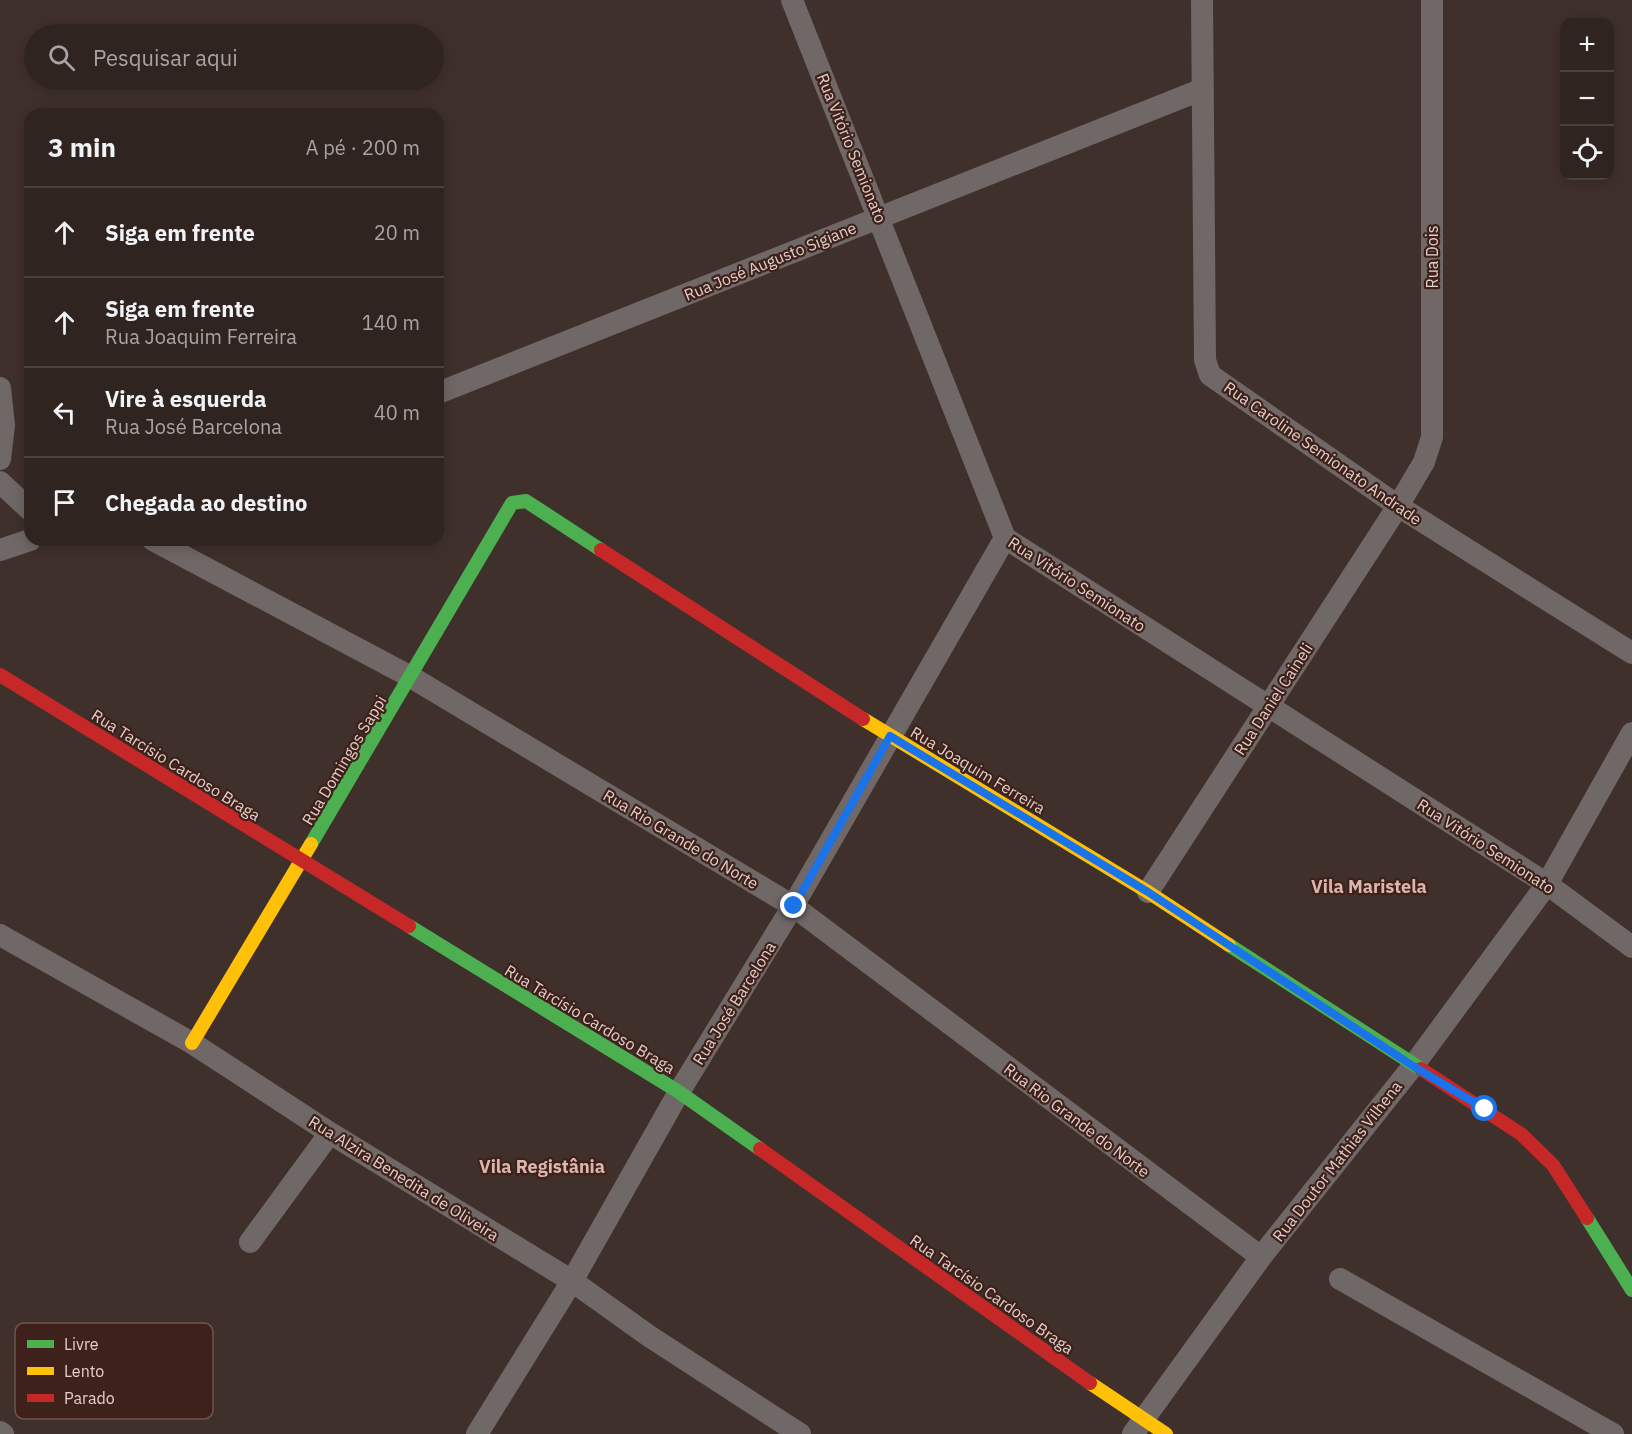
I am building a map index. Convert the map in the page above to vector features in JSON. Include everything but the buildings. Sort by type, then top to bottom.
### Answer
[{"type":"street","name":"Rua Vitório Semionato","points":[[792,0],[1005,538],[1547,884],[1632,947]]},
{"type":"street","name":"Rua Caroline Semionato Andrade","points":[[1202,0],[1205,360],[1210,375],[1398,506],[1632,653]]},
{"type":"street","name":"Rua Dois","points":[[1398,506],[1424,462],[1432,436],[1431,0]]},
{"type":"street","name":"Rua José Augusto Sigiane","points":[[444,391],[1203,89]]},
{"type":"street","points":[[0,388],[4,425],[0,459]]},
{"type":"street","points":[[0,482],[24,504]]},
{"type":"street","name":"Rua Domingos Sappi","points":[[192,1043],[411,677],[505,511],[512,503],[526,501]]},
{"type":"street","name":"Rua Joaquim Ferreira","points":[[526,501],[890,736],[1148,892],[1521,1134],[1553,1165],[1632,1290]]},
{"type":"street","name":"Rua Daniel Caineli","points":[[1148,892],[1398,506]]},
{"type":"street","name":"Rua José Barcelona","points":[[477,1434],[572,1281],[679,1092],[794,906],[1005,538]]},
{"type":"street","points":[[0,550],[24,542]]},
{"type":"street","name":"Rua Rio Grande do Norte","points":[[164,546],[411,677],[794,906],[1261,1257]]},
{"type":"street","name":"Rua Tarcísio Cardoso Braga","points":[[0,675],[679,1092],[1138,1428],[1166,1434]]},
{"type":"street","name":"Rua Doutor Mathias Vilhena","points":[[1138,1428],[1261,1257],[1413,1066],[1547,884],[1632,733]]},
{"type":"street","name":"Rua Alzira Benedita de Oliveira","points":[[0,935],[192,1043],[330,1133],[572,1281],[649,1336],[800,1434]]},
{"type":"street","points":[[250,1242],[330,1133]]},
{"type":"street","points":[[1341,1279],[1613,1434]]},
{"type":"traffic: fast","points":[[311,844],[512,503],[526,501],[601,550]]},
{"type":"traffic: fast","points":[[409,926],[679,1092],[760,1149]]},
{"type":"traffic: fast","points":[[1229,945],[1421,1069]]},
{"type":"traffic: fast","points":[[1587,1218],[1632,1290]]},
{"type":"traffic: slow","points":[[863,719],[1148,892],[1229,945]]},
{"type":"traffic: slow","points":[[192,1043],[311,844]]},
{"type":"traffic: slow","points":[[1090,1383],[1166,1434]]},
{"type":"traffic: jam","points":[[601,550],[863,719]]},
{"type":"traffic: jam","points":[[0,675],[409,926]]},
{"type":"traffic: jam","points":[[1421,1069],[1521,1134],[1553,1165],[1587,1218]]},
{"type":"traffic: jam","points":[[760,1149],[1090,1383]]},
{"type":"district","name":"Vila Maristela","points":[[1369,887]]},
{"type":"district","name":"Vila Registânia","points":[[542,1167]]},
{"type":"route","points":[[794,906],[890,736],[1148,892],[1413,1066],[1485,1109]]}]
